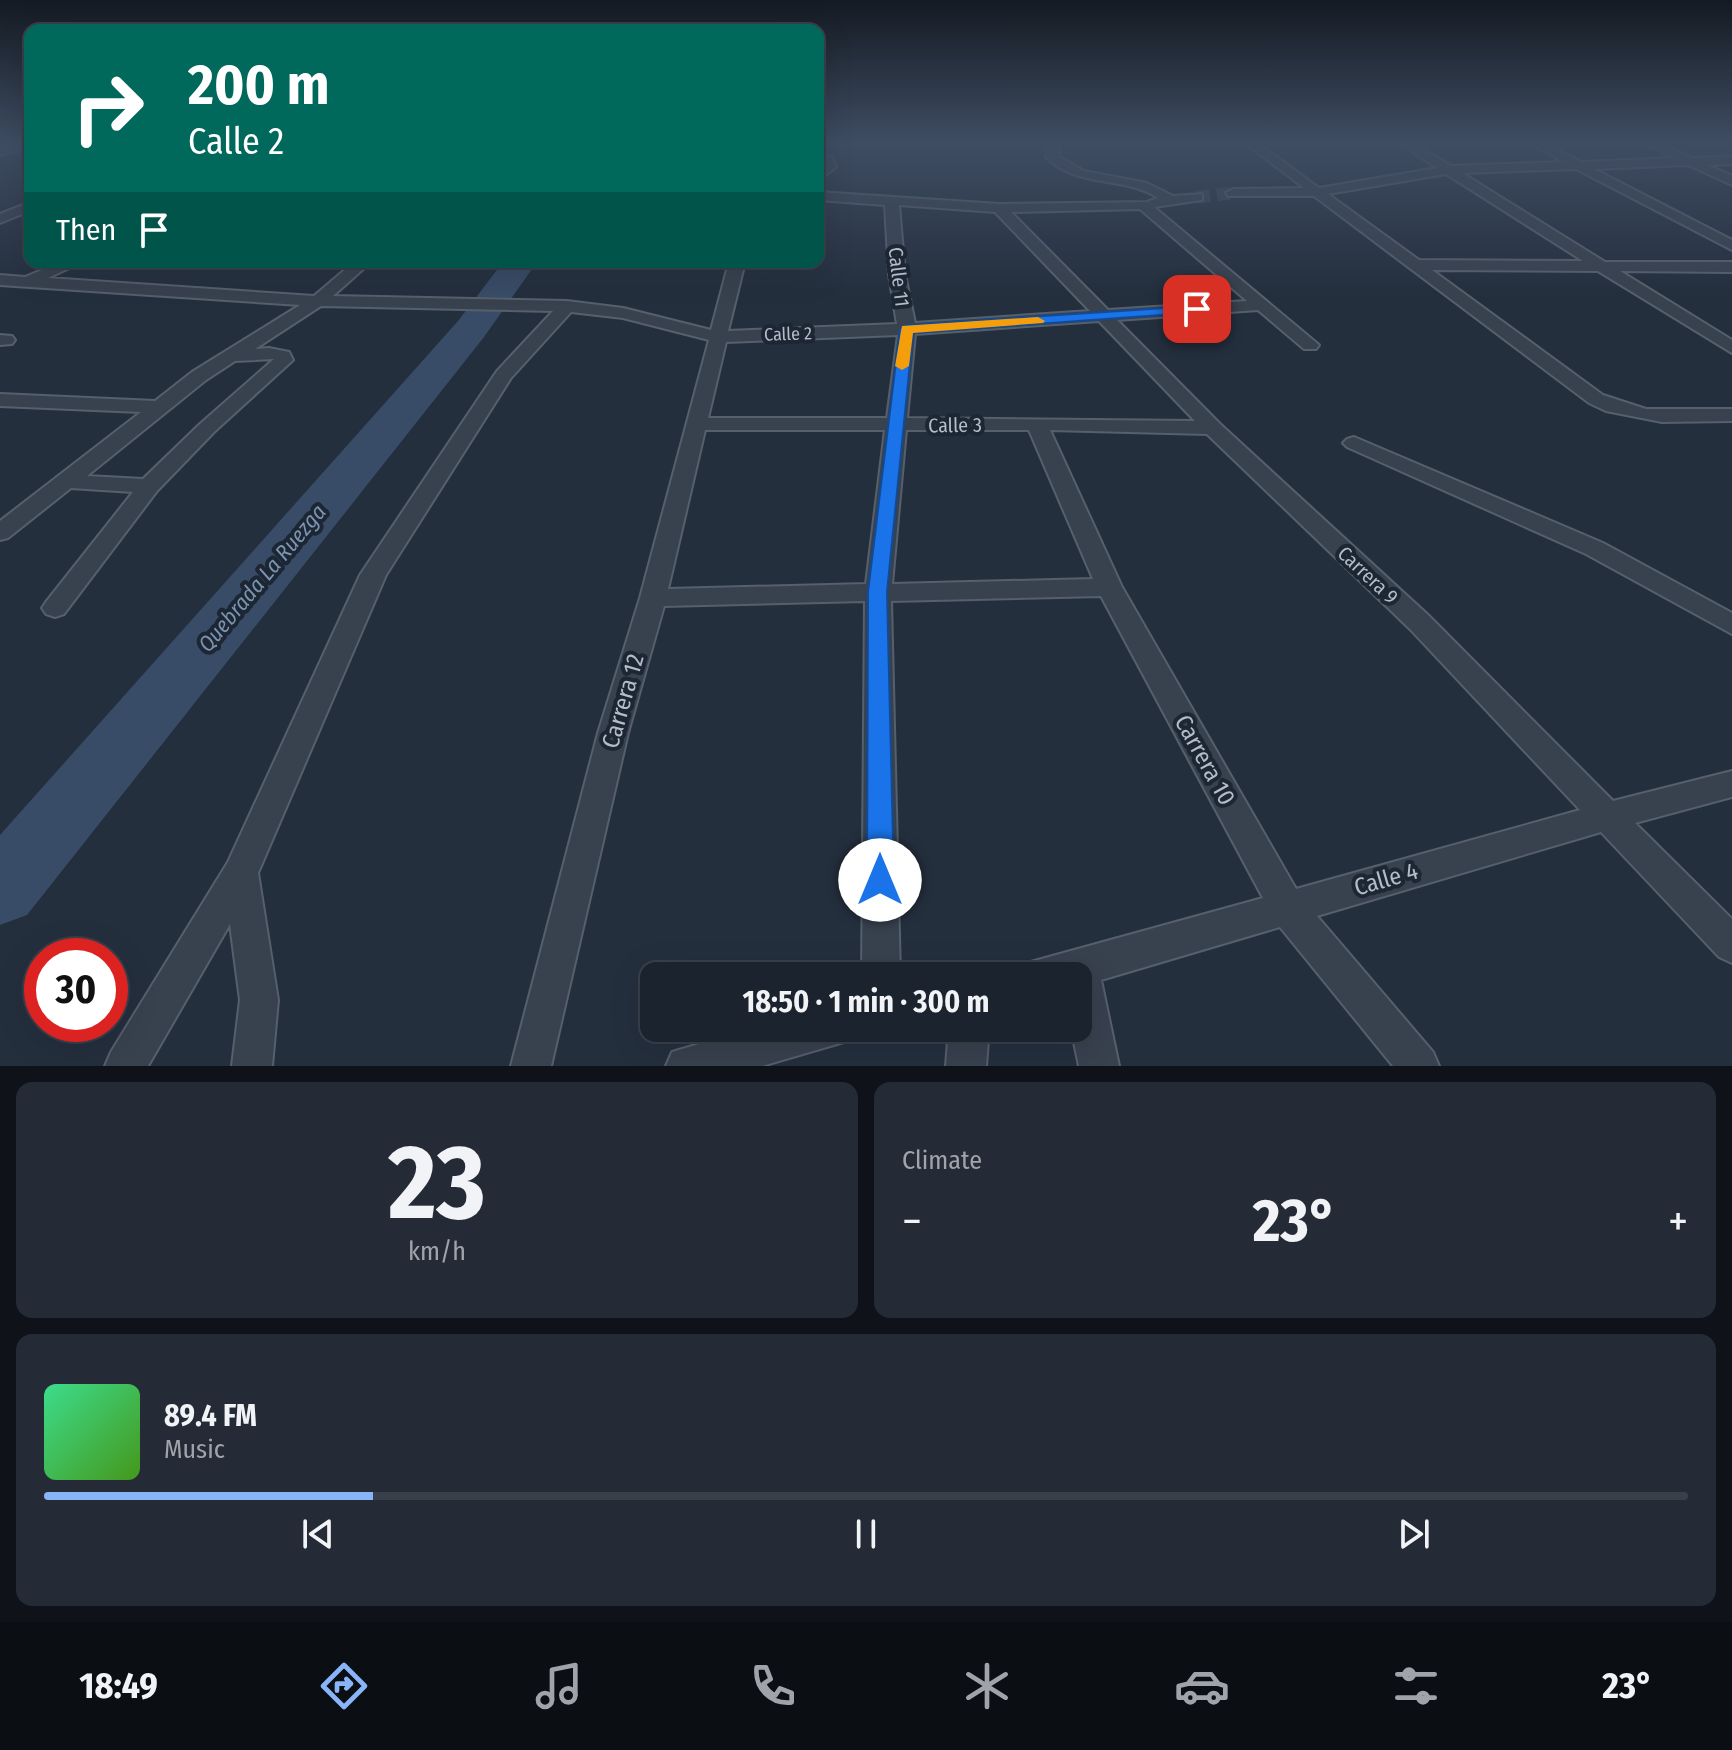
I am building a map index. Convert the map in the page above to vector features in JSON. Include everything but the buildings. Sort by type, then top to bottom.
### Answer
[{"type":"street","points":[[1159,193],[1170,200]]},
{"type":"street","points":[[1233,193],[1254,193]]},
{"type":"street","points":[[1317,193],[1419,265],[1596,399],[1619,411],[1645,417],[1732,415]]},
{"type":"street","points":[[1485,193],[1732,348]]},
{"type":"street","points":[[1633,193],[1732,246]]},
{"type":"street","points":[[824,196],[999,208],[1143,205],[1197,197]]},
{"type":"street","name":"Calle 11","points":[[881,962],[878,592],[907,329],[897,275],[892,201]]},
{"type":"street","points":[[1143,205],[1310,345]]},
{"type":"street","name":"Carrera 9","points":[[999,208],[1213,428],[1419,622],[1604,817],[1732,945]]},
{"type":"street","points":[[0,219],[24,209]]},
{"type":"street","points":[[1419,265],[1732,267]]},
{"type":"street","points":[[0,295],[60,268]]},
{"type":"street","points":[[0,533],[225,356],[318,301],[356,268]]},
{"type":"street","name":"Carrera 12","points":[[531,1066],[613,733],[653,598],[735,268]]},
{"type":"street","name":"Calle 2","points":[[0,280],[318,301],[567,306],[623,313],[717,337],[907,329],[1260,305]]},
{"type":"street","points":[[125,1066],[241,873],[373,575],[504,375],[567,306]]},
{"type":"street","points":[[55,608],[149,486],[216,420],[284,360],[283,356],[269,353],[225,356]]},
{"type":"street","points":[[0,400],[160,407]]},
{"type":"street","name":"Calle 3","points":[[696,424],[1037,424],[1213,428]]},
{"type":"street","name":"Carrera 10","points":[[1037,424],[1109,587],[1287,908],[1419,1066]]},
{"type":"street","points":[[1354,443],[1573,540],[1647,576],[1732,625]]},
{"type":"street","points":[[66,481],[149,486]]},
{"type":"street","points":[[653,598],[1109,587]]},
{"type":"street","name":"Calle 4","points":[[1092,964],[1604,817],[1732,784]]},
{"type":"street","points":[[241,873],[259,1000],[252,1066]]},
{"type":"street","points":[[1092,1032],[1099,1066]]},
{"type":"street","points":[[686,1066],[777,1042]]},
{"type":"street","points":[[966,1066],[968,1042]]},
{"type":"waterway","name":"Quebrada La Ruezga","points":[[0,890],[471,329],[516,268]]},
{"type":"tunnel","points":[[1197,197],[1233,193]]},
{"type":"slow traffic","points":[[902,366],[907,329],[1038,321]]},
{"type":"route","points":[[880,880],[878,592],[907,329],[1197,309]]}]
